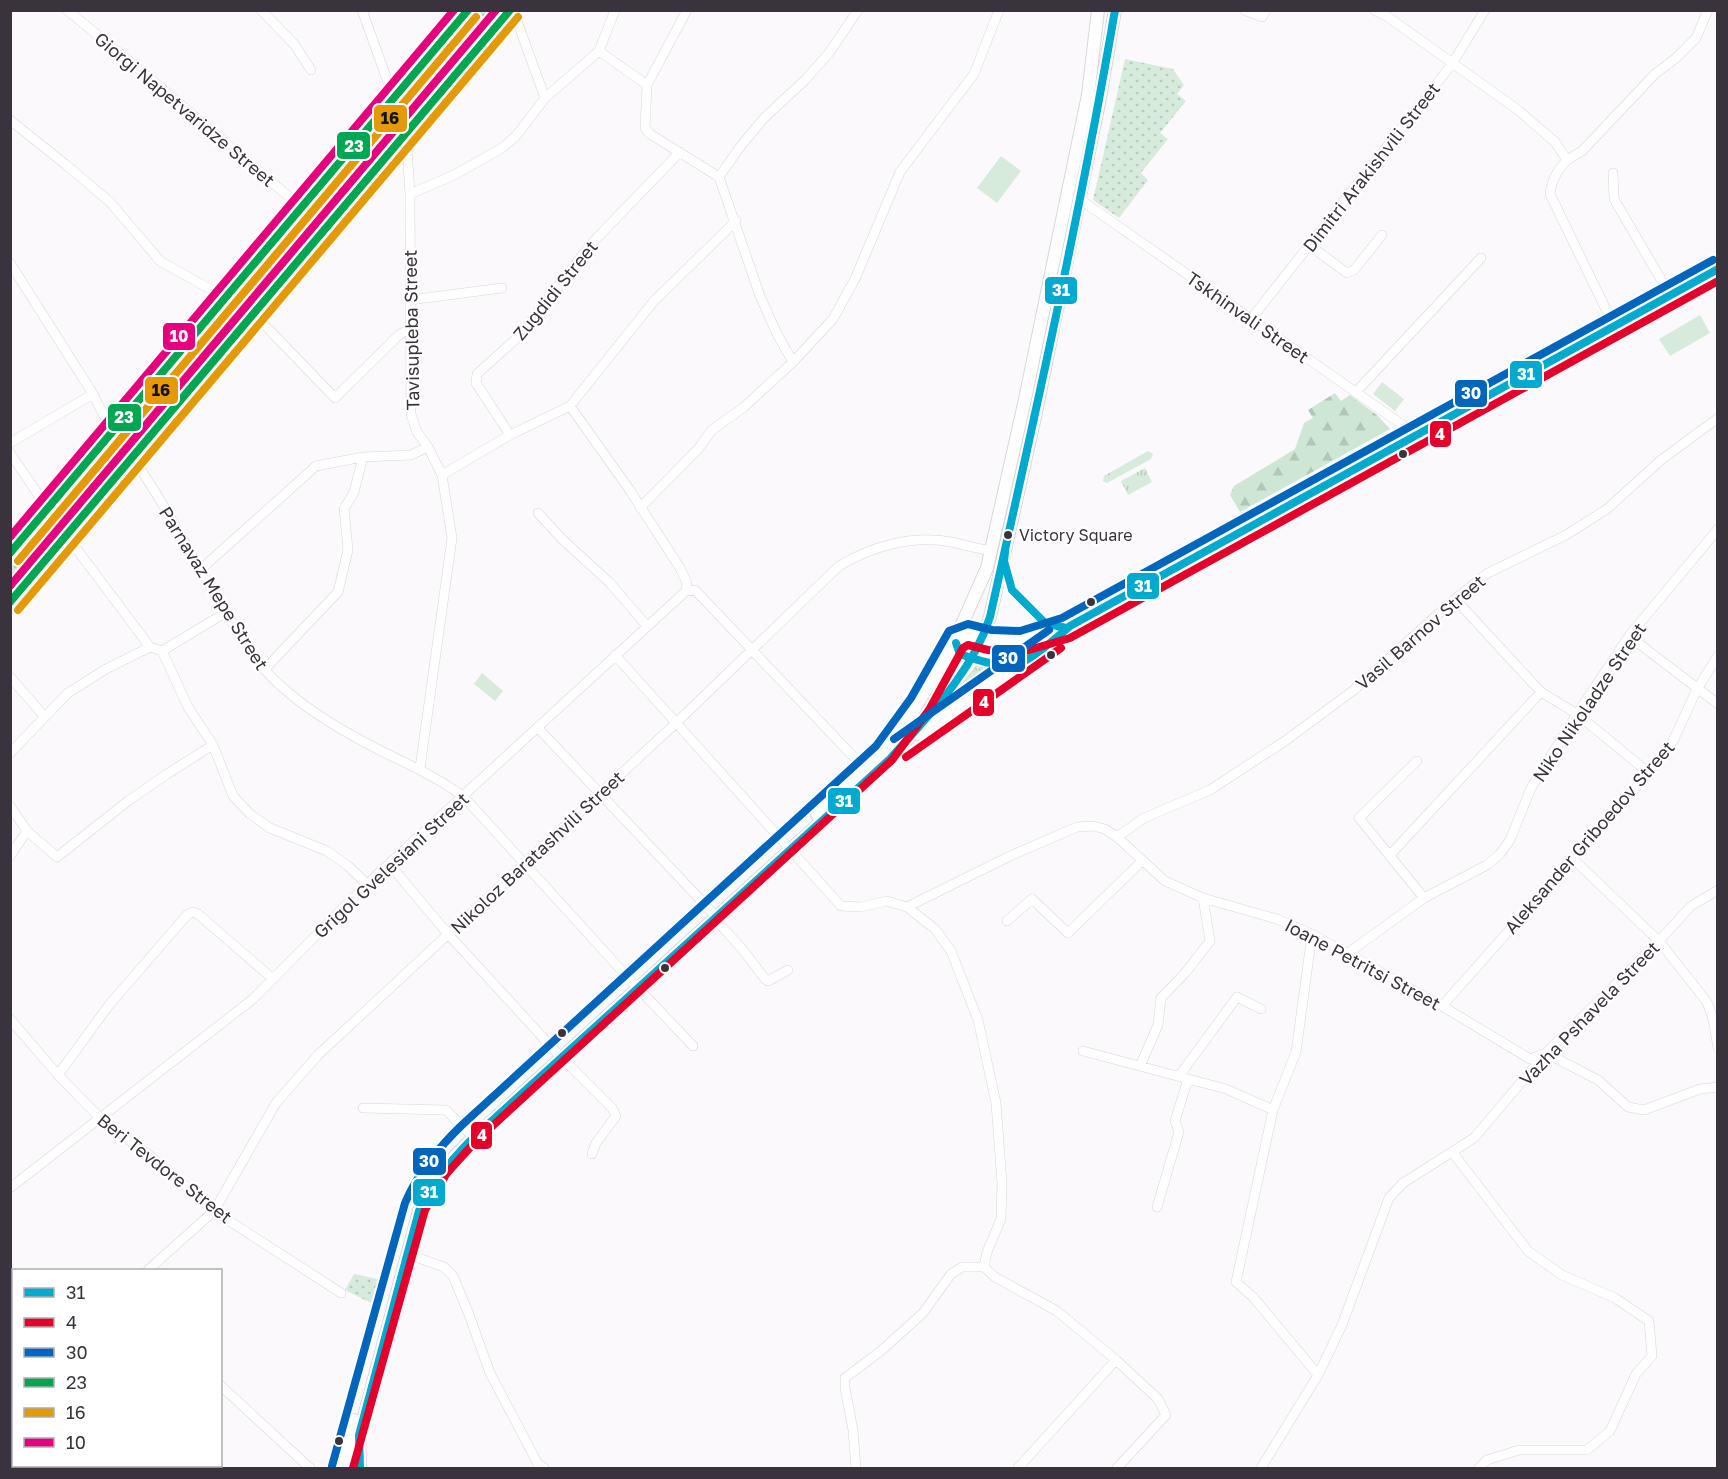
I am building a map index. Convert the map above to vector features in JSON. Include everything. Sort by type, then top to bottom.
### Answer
[{"type":"main road","points":[[10,554],[468,10]]},
{"type":"main road","points":[[360,1468],[358,1435],[419,1211],[437,1175],[560,1056],[788,847],[884,753],[931,685],[955,640],[982,582],[992,551],[1088,95],[1098,10]]},
{"type":"main road","points":[[788,847],[867,781],[905,743],[956,682],[983,638],[995,598],[1035,417],[1100,98],[1115,10]]},
{"type":"main road","points":[[10,603],[509,11]]},
{"type":"main road","points":[[955,640],[967,634],[1021,642],[1066,628],[1718,269]]},
{"type":"main road","points":[[171,364],[183,361],[197,371],[199,378]]},
{"type":"main road","points":[[74,478],[75,489],[79,497],[86,502],[94,502]]},
{"type":"main road","points":[[905,743],[1057,638],[1066,628]]},
{"type":"main road","points":[[955,640],[960,654],[972,659],[996,664],[1020,663]]},
{"type":"main road","points":[[342,1468],[415,1206],[433,1172],[444,1157],[560,1056]]},
{"type":"street","name":"Giorgi Napetvaridze Street","points":[[67,10],[302,208]]},
{"type":"street","points":[[261,10],[294,44],[311,70]]},
{"type":"street","points":[[362,10],[394,99]]},
{"type":"street","points":[[410,194],[454,175],[502,148],[516,136],[545,98],[599,51],[615,10]]},
{"type":"street","points":[[687,10],[647,85],[647,132],[719,177],[760,296],[793,362]]},
{"type":"street","points":[[719,177],[764,118],[830,53],[858,10]]},
{"type":"street","points":[[640,507],[698,448],[712,430],[744,407],[793,362],[833,319],[855,279],[900,172],[974,74],[999,10]]},
{"type":"street","points":[[1244,10],[1262,17],[1266,10]]},
{"type":"street","points":[[1374,10],[1388,17],[1518,110],[1555,142],[1567,160]]},
{"type":"street","name":"Dimitri Arakishvili Street","points":[[1251,319],[1452,64],[1485,10]]},
{"type":"street","points":[[1614,326],[1550,194],[1552,182],[1558,170],[1567,160],[1582,151],[1654,74],[1676,58],[1696,38],[1708,10]]},
{"type":"street","points":[[509,11],[545,98]]},
{"type":"street","points":[[599,51],[647,85]]},
{"type":"street","points":[[10,120],[110,202],[160,261],[226,298]]},
{"type":"street","name":"Tavisupleba Street","points":[[406,133],[410,194],[411,414],[417,432],[428,447],[442,475],[452,538],[420,768]]},
{"type":"street","name":"Zugdidi Street","points":[[510,435],[476,383],[477,374],[518,338],[593,242],[680,152]]},
{"type":"street","points":[[1613,173],[1614,199],[1670,295]]},
{"type":"street","name":"Tskhinvali Street","points":[[1078,198],[1417,435]]},
{"type":"street","points":[[442,475],[510,435],[570,406],[654,301],[736,221]]},
{"type":"street","points":[[1308,245],[1347,273],[1354,270],[1382,235]]},
{"type":"street","points":[[1356,392],[1481,258]]},
{"type":"street","points":[[10,263],[93,394],[107,422],[115,429]]},
{"type":"street","points":[[410,300],[502,288]]},
{"type":"street","points":[[254,314],[335,398],[399,335],[410,328]]},
{"type":"street","points":[[10,443],[93,394]]},
{"type":"street","points":[[570,406],[680,568],[687,583],[686,591],[695,590],[866,770]]},
{"type":"street","name":"Vasil Barnov Street","points":[[1117,837],[1144,818],[1210,790],[1285,741],[1354,690],[1455,599],[1488,573],[1566,535],[1607,509],[1661,460],[1718,418]]},
{"type":"street","points":[[200,570],[316,466],[363,458],[411,454],[428,447]]},
{"type":"street","name":"Parnavaz Mepe Street","points":[[132,457],[225,613],[264,669],[296,699],[333,723],[364,742],[420,768],[464,797],[693,1046]]},
{"type":"street","points":[[12,458],[48,509]]},
{"type":"street","points":[[264,669],[338,592],[348,550],[344,509],[354,492],[363,458]]},
{"type":"street","points":[[538,513],[562,539],[610,583],[647,626]]},
{"type":"street","name":"Niko Nikoladze Street","points":[[1348,953],[1424,898],[1487,865],[1500,854],[1510,840],[1531,788],[1629,636],[1718,529]]},
{"type":"street","name":"Nikoloz Baratashvili Street","points":[[149,1269],[214,1211],[276,1103],[318,1055],[753,650],[839,566],[857,555],[912,540],[949,542],[992,551]]},
{"type":"street","points":[[75,547],[150,647],[162,651],[188,707],[213,745],[233,796],[250,814],[270,828],[327,850],[367,884]]},
{"type":"street","name":"Grigol Gvelesiani Street","points":[[10,1188],[230,1018],[273,979],[367,884],[686,591]]},
{"type":"street","points":[[1455,599],[1541,692],[1577,714],[1649,772]]},
{"type":"street","points":[[162,651],[225,613]]},
{"type":"street","points":[[1629,636],[1718,704]]},
{"type":"street","points":[[10,753],[68,693],[106,669],[150,647]]},
{"type":"street","points":[[615,655],[842,906],[861,907],[887,901],[907,907],[935,929],[951,951],[978,1020],[996,1103],[1002,1183],[1001,1219],[987,1252],[984,1267]]},
{"type":"street","name":"Aleksander Griboedov Street","points":[[1442,1006],[1649,772],[1673,741],[1697,689],[1718,656]]},
{"type":"street","points":[[10,677],[44,716]]},
{"type":"street","points":[[1390,855],[1541,692]]},
{"type":"street","points":[[538,728],[714,915],[765,979],[768,981],[788,970]]},
{"type":"street","points":[[10,806],[27,831],[57,856],[128,801],[213,745]]},
{"type":"street","points":[[1417,761],[1359,818],[1424,898]]},
{"type":"street","name":"Ioane Petritsi Street","points":[[907,907],[1010,856],[1077,827],[1093,826],[1105,829],[1117,837],[1165,881],[1203,898],[1277,919],[1312,934],[1442,1006],[1530,1059]]},
{"type":"street","points":[[10,856],[27,831]]},
{"type":"street","points":[[1572,858],[1659,941],[1707,1002],[1715,1018],[1718,1048]]},
{"type":"street","points":[[1007,921],[1032,898],[1068,933],[1142,861]]},
{"type":"street","points":[[390,865],[448,934],[560,1056],[612,1108],[616,1116],[596,1143],[592,1154]]},
{"type":"street","name":"Vazha Pshavela Street","points":[[1261,1468],[1318,1374],[1342,1325],[1389,1198],[1403,1183],[1474,1138],[1546,1053],[1691,906],[1718,890]]},
{"type":"street","points":[[1140,1066],[1158,1025],[1161,998],[1186,972],[1210,941],[1203,898]]},
{"type":"street","points":[[58,1074],[109,1005],[187,915],[193,912],[273,979]]},
{"type":"street","points":[[1312,934],[1296,1052],[1273,1110],[1236,1282],[1253,1297],[1318,1374]]},
{"type":"street","points":[[1157,1208],[1179,1132],[1175,1121],[1183,1077],[1237,997],[1261,1009]]},
{"type":"street","name":"Beri Tevdore Street","points":[[10,1019],[101,1119],[153,1158],[214,1211],[341,1293]]},
{"type":"street","points":[[1083,1051],[1226,1089],[1273,1110]]},
{"type":"street","points":[[1529,1073],[1530,1059],[1546,1053],[1598,1080],[1628,1107],[1644,1110],[1700,1089],[1718,1087]]},
{"type":"street","points":[[363,1108],[446,1110],[469,1133]]},
{"type":"street","points":[[1453,1153],[1528,1251],[1563,1275],[1615,1298],[1649,1322],[1652,1356],[1636,1374],[1610,1431],[1587,1450],[1519,1450],[1487,1460],[1479,1468]]},
{"type":"street","points":[[407,1254],[444,1267],[453,1276],[490,1373],[534,1456],[544,1468]]},
{"type":"street","points":[[856,1468],[853,1430],[844,1388],[845,1378],[882,1350],[923,1313],[951,1274],[962,1267],[984,1267],[995,1277],[1057,1311],[1116,1360],[1158,1399],[1166,1415],[1117,1468]]},
{"type":"street","points":[[1018,1468],[1116,1360]]},
{"type":"street","points":[[222,1387],[310,1468]]},
{"type":"green space","points":[[478,11],[498,11],[498,14],[203,364],[194,364],[189,353]]},
{"type":"green space","points":[[1125,59],[1173,69],[1184,85],[1177,94],[1186,101],[1160,133],[1168,139],[1141,173],[1148,180],[1119,218],[1093,200]]},
{"type":"green space","points":[[1001,156],[1021,171],[997,203],[977,188]]},
{"type":"green space","points":[[1700,315],[1710,333],[1670,356],[1659,339]]},
{"type":"green space","points":[[181,368],[189,377],[188,381],[94,494],[82,492],[79,483],[176,369]]},
{"type":"green space","points":[[1382,382],[1404,399],[1395,411],[1373,394]]},
{"type":"green space","points":[[1335,393],[1341,401],[1350,395],[1377,415],[1390,429],[1240,512],[1230,495],[1234,486],[1295,449],[1304,423],[1313,418],[1308,410]]},
{"type":"green space","points":[[1148,451],[1153,454],[1151,459],[1107,483],[1103,481],[1104,476]]},
{"type":"green space","points":[[1145,468],[1152,482],[1128,495],[1121,481]]},
{"type":"green space","points":[[69,495],[82,506],[11,591],[11,565]]},
{"type":"green space","points":[[974,667],[995,671],[935,717]]},
{"type":"green space","points":[[482,673],[503,691],[495,701],[474,684]]},
{"type":"green space","points":[[354,1274],[386,1281],[379,1307],[345,1290]]},
{"type":"transit line","name":"10","points":[[10,537],[454,10]]},
{"type":"transit line","name":"23","points":[[10,553],[468,10]]},
{"type":"transit line","name":"10","points":[[10,586],[496,10]]},
{"type":"transit line","name":"23","points":[[10,602],[510,10]]},
{"type":"transit line","name":"31","points":[[360,1468],[359,1435],[419,1211],[442,1173],[472,1139],[890,759],[948,693],[972,657],[990,617],[1024,466],[1072,239],[1115,10]]},
{"type":"transit line","name":"16","points":[[18,561],[476,17]]},
{"type":"transit line","name":"16","points":[[18,610],[518,17]]},
{"type":"transit line","name":"30","points":[[332,1466],[405,1203],[429,1161],[462,1125],[876,746],[911,698],[949,631],[968,624],[992,630],[1020,631],[1062,618],[1713,260]]},
{"type":"transit line","name":"31","points":[[956,643],[960,654],[982,661],[1006,665],[1025,661],[1070,626],[1718,269]]},
{"type":"transit line","name":"4","points":[[353,1468],[425,1210],[447,1173],[476,1141],[892,760],[929,710],[963,648],[968,645],[988,650],[1022,652],[1070,638],[1718,281]]},
{"type":"transit line","name":"31","points":[[1005,552],[1004,561],[1012,590],[1045,623],[1066,628]]},
{"type":"transit line","name":"30","points":[[894,739],[1049,630]]},
{"type":"transit line","name":"4","points":[[906,757],[1061,648]]},
{"type":"place","name":"Victory Square","points":[[1008,535]]}]
